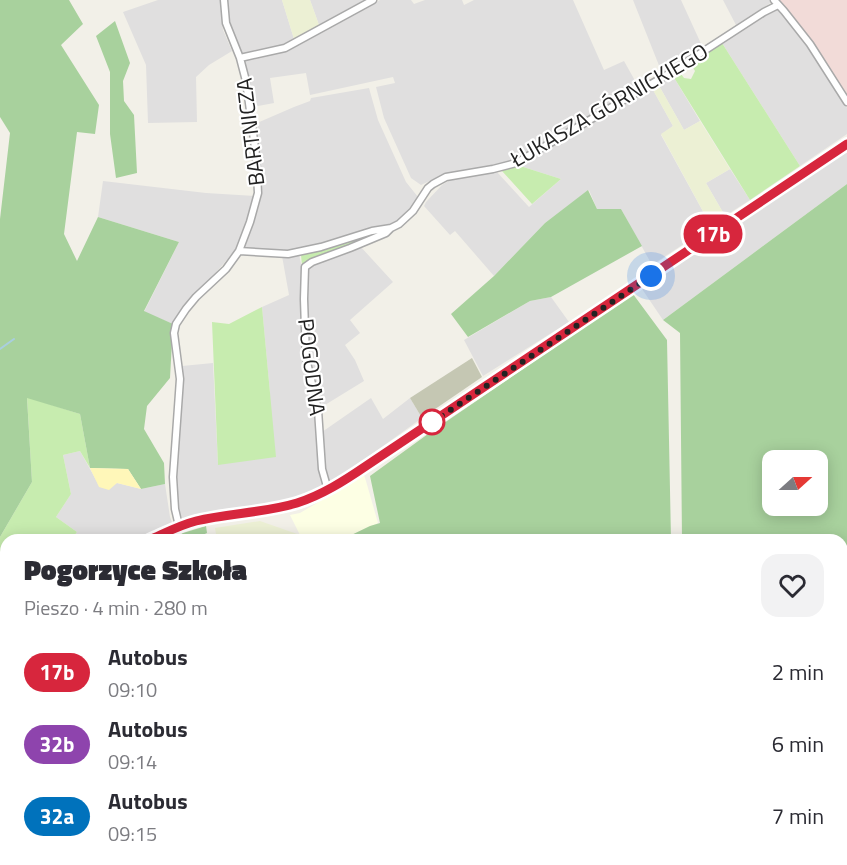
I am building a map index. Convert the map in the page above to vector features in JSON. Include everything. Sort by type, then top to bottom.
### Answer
[{"type":"street","name":"BARTNICZA","points":[[178,526],[173,477],[180,379],[174,333],[176,324],[196,297],[225,269],[239,251],[258,193],[246,81],[240,58],[226,23],[224,0]]},
{"type":"street","points":[[240,58],[285,48],[373,0]]},
{"type":"street","points":[[776,2],[810,44],[847,102]]},
{"type":"street","name":"ŁUKASZA GÓRNICKIEGO","points":[[239,251],[288,254],[391,228],[413,211],[433,184],[446,177],[516,163],[635,95],[776,2]]},
{"type":"street","points":[[162,534],[178,526],[203,519],[284,507],[328,490],[847,144]]},
{"type":"street","name":"POGODNA","points":[[328,490],[322,469],[318,410],[306,358],[305,267],[312,262],[386,233],[391,228]]},
{"type":"shaded area","points":[[158,0],[220,0],[223,30],[232,51],[209,65],[196,77],[197,122],[148,123],[146,65],[123,12]]},
{"type":"shaded area","points":[[227,0],[282,0],[294,39],[278,48],[241,56],[229,21]]},
{"type":"shaded area","points":[[282,0],[310,0],[319,25],[294,39]]},
{"type":"shaded area","points":[[310,0],[364,0],[319,25]]},
{"type":"shaded area","points":[[380,0],[411,0],[414,4],[425,0],[462,0],[464,5],[474,0],[573,0],[604,70],[624,61],[638,86],[516,160],[440,176],[421,185],[411,178],[384,118],[376,87],[395,83],[393,77],[310,95],[306,73],[270,78],[274,103],[258,106],[253,103],[245,60],[284,52]]},
{"type":"shaded area","points":[[633,0],[681,0],[703,48],[662,73]]},
{"type":"shaded area","points":[[723,0],[770,0],[772,2],[736,25]]},
{"type":"shaded area","points":[[778,0],[847,0],[847,98],[781,4]]},
{"type":"shaded area","points":[[774,9],[783,11],[811,48],[847,108],[847,134],[800,166],[722,43]]},
{"type":"shaded area","points":[[673,76],[700,121],[684,130],[658,84]]},
{"type":"shaded area","points":[[658,84],[684,130],[700,121],[730,169],[706,183],[725,216],[711,226],[661,134],[673,126],[652,88]]},
{"type":"shaded area","points":[[369,88],[378,120],[406,182],[418,197],[409,210],[397,223],[290,252],[246,250],[244,248],[259,206],[262,182],[257,123],[310,101],[311,98]]},
{"type":"shaded area","points":[[652,88],[673,126],[661,135],[711,226],[652,265],[621,209],[597,209],[589,190],[545,223],[494,276],[455,231],[450,235],[424,206],[442,185],[450,180],[494,171],[529,207],[561,179],[517,165]]},
{"type":"shaded area","points":[[847,150],[847,184],[663,320],[642,289]]},
{"type":"shaded area","points":[[730,169],[750,200],[725,216],[706,183]]},
{"type":"shaded area","points":[[103,181],[206,193],[255,196],[239,246],[204,286],[194,294],[173,324],[144,312],[179,242],[98,217]]},
{"type":"shaded area","points":[[360,246],[393,282],[350,320],[360,333],[345,345],[355,360],[364,381],[320,408],[308,351],[306,301],[309,267]]},
{"type":"shaded area","points":[[299,254],[303,274],[305,358],[318,421],[323,486],[295,499],[183,519],[178,512],[176,470],[182,366],[213,363],[218,465],[270,393],[262,307],[289,295],[282,256]]},
{"type":"shaded area","points":[[551,297],[569,322],[483,376],[464,340],[530,301]]},
{"type":"shaded area","points":[[472,358],[482,377],[422,418],[410,398]]},
{"type":"shaded area","points":[[371,398],[383,419],[410,398],[422,418],[329,485],[326,477],[322,432]]},
{"type":"shaded area","points":[[80,451],[100,487],[117,483],[141,489],[165,484],[173,525],[154,534],[76,534],[77,532],[56,517],[71,494],[63,455]]},
{"type":"shaded area","points":[[364,475],[378,523],[354,534],[300,534],[290,515],[300,513]]},
{"type":"shaded area","points":[[260,521],[297,534],[216,534],[215,528]]},
{"type":"green space","points":[[0,0],[69,0],[83,24],[61,45],[99,105],[95,134],[77,132],[64,234],[77,261],[98,217],[179,242],[144,311],[173,324],[170,378],[147,406],[144,429],[164,463],[165,484],[141,489],[128,469],[90,468],[80,414],[27,398],[32,482],[2,534],[0,219],[10,133],[0,117]]},
{"type":"green space","points":[[115,21],[130,63],[123,81],[124,101],[134,115],[137,173],[116,178],[110,134],[110,72],[96,36]]},
{"type":"green space","points":[[722,43],[800,166],[750,200],[673,76],[679,71],[684,78],[691,79],[695,71],[691,64]]},
{"type":"green space","points":[[517,165],[561,179],[532,204],[502,171],[502,169]]},
{"type":"green space","points":[[847,184],[847,534],[682,534],[680,333],[663,320]]},
{"type":"green space","points":[[588,190],[597,209],[621,209],[642,246],[551,297],[530,301],[468,337],[451,314],[494,276],[545,223]]},
{"type":"green space","points":[[384,232],[302,265],[301,255],[371,233]]},
{"type":"green space","points":[[633,294],[667,340],[671,534],[353,534],[380,523],[370,476]]},
{"type":"green space","points":[[262,307],[276,457],[218,465],[212,322],[229,324]]},
{"type":"green space","points":[[27,397],[80,414],[90,468],[80,451],[63,455],[71,494],[56,517],[77,532],[76,534],[2,534],[32,482]]},
{"type":"green space","points":[[206,526],[207,533],[205,534],[181,534]]},
{"type":"sand","points":[[90,468],[128,469],[141,489],[117,483],[109,490],[99,487]]},
{"type":"waterway","points":[[0,349],[14,339]]},
{"type":"bus line","name":"17b","points":[[161,534],[178,526],[197,521],[284,507],[328,490],[847,144]]},
{"type":"route","points":[[432,422],[428,425],[651,276]]}]
